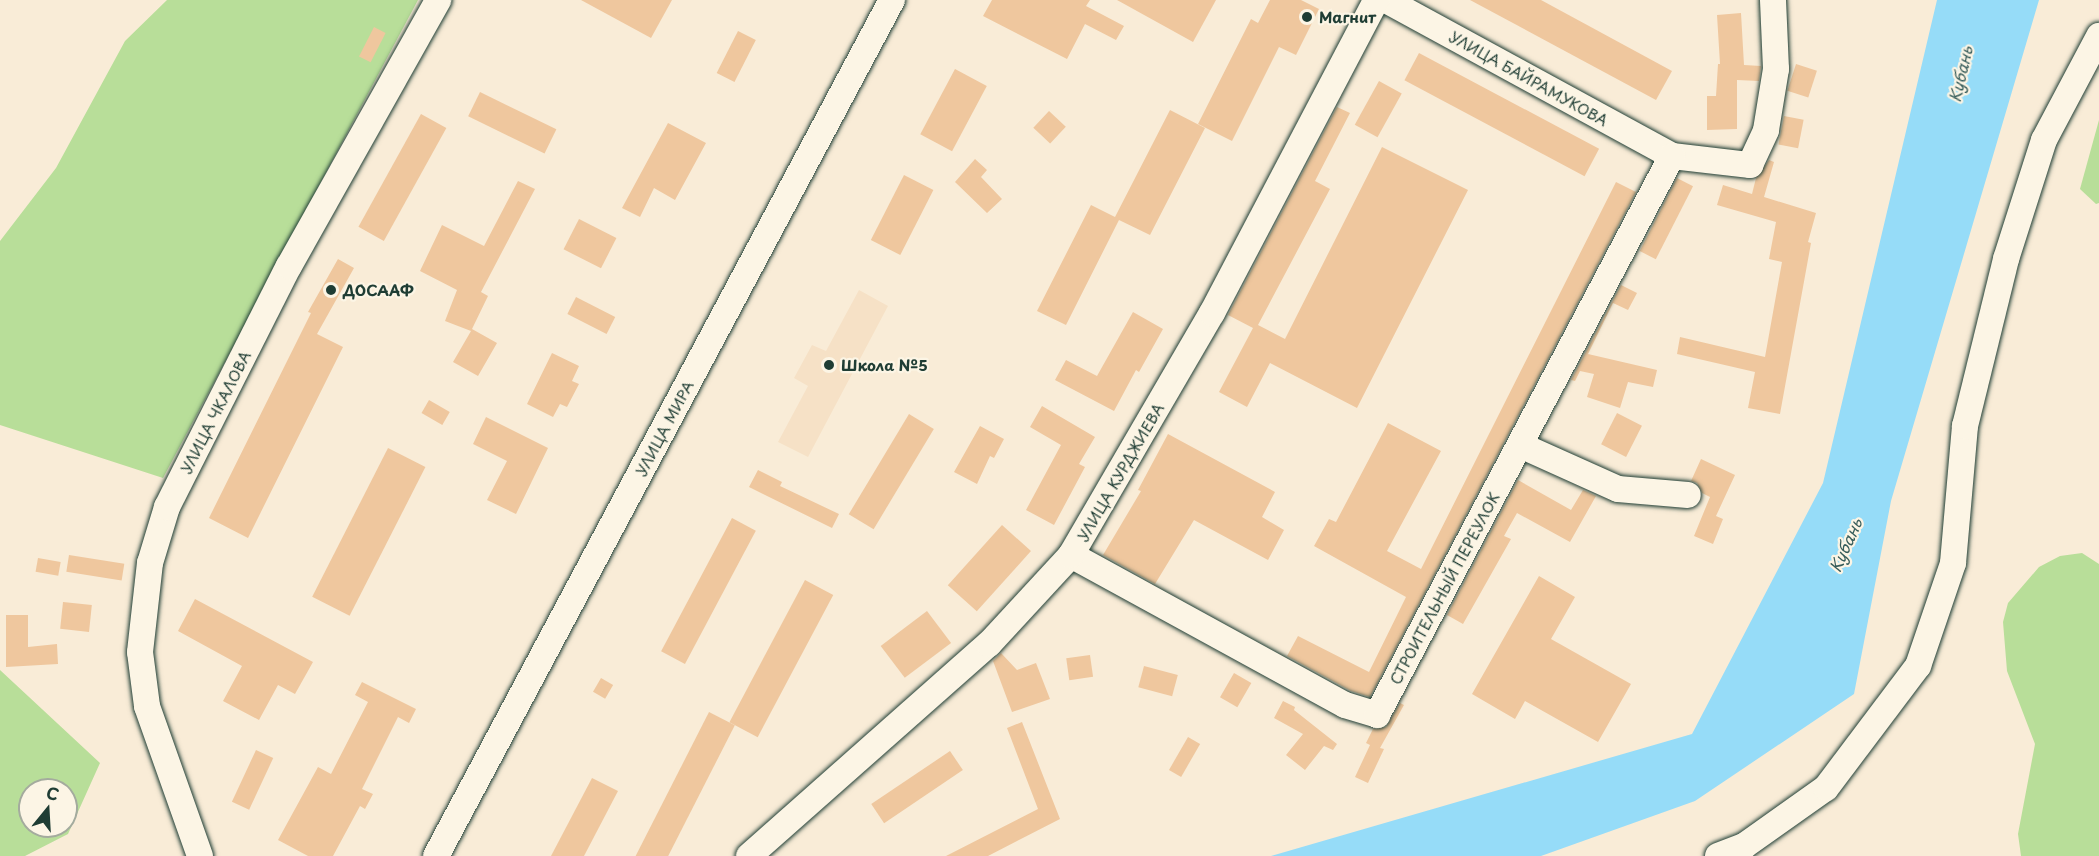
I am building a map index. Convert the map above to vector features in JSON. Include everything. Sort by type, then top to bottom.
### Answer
[{"type":"street","name":"УЛИЦА ЧКАЛОВА","points":[[200,856],[147,706],[140,652],[150,563],[167,507],[289,266],[438,0]]},
{"type":"street","name":"УЛИЦА МИРА","points":[[436,856],[892,0]]},
{"type":"street","name":"УЛИЦА КУРДЖИЕВА","points":[[749,856],[989,644],[1071,555],[1212,313],[1376,0]]},
{"type":"street","name":"УЛИЦА БАЙРАМУКОВА","points":[[1386,0],[1672,156]]},
{"type":"street","points":[[1672,156],[1750,165],[1766,130],[1776,69],[1773,0]]},
{"type":"street","points":[[1718,856],[1744,846],[1826,788],[1918,666],[1953,563],[1965,426],[2006,259],[2044,140],[2099,36]]},
{"type":"street","name":"СТРОИТЕЛЬНЫЙ ПЕРЕУЛОК","points":[[1071,555],[1345,705],[1377,715],[1672,156]]},
{"type":"street","points":[[1520,445],[1618,489],[1688,495]]},
{"type":"shaded area","name":"Школа №5","points":[[859,290],[888,306],[808,457],[778,442],[808,386],[794,378],[812,345],[826,351]]},
{"type":"green space","points":[[167,0],[418,0],[163,478],[0,425],[0,241],[56,168],[125,41]]},
{"type":"green space","points":[[2099,120],[2099,203],[2096,204],[2080,189]]},
{"type":"green space","points":[[2082,553],[2099,564],[2099,856],[2021,856],[2018,834],[2035,744],[2007,671],[2003,622],[2008,603],[2039,567],[2060,556]]},
{"type":"green space","points":[[0,670],[100,763],[78,812],[78,778],[18,778],[18,838],[60,838],[25,856],[0,856]]},
{"type":"water","name":"Кубань","points":[[1937,0],[2039,0],[1891,501],[1854,694],[1695,801],[1541,856],[1271,856],[1692,734],[1823,483]]},
{"type":"building","points":[[581,0],[672,0],[651,38]]},
{"type":"building","points":[[992,0],[1090,0],[1086,6],[1124,26],[1116,40],[1085,24],[1067,59],[983,16]]},
{"type":"building","points":[[1117,0],[1216,0],[1193,42]]},
{"type":"building","points":[[1270,0],[1301,0],[1319,9],[1296,55],[1279,47],[1232,141],[1198,124],[1251,19],[1258,23]]},
{"type":"building","points":[[1470,0],[1541,0],[1672,71],[1656,100]]},
{"type":"building","points":[[1741,13],[1744,65],[1761,66],[1759,81],[1737,80],[1737,129],[1707,130],[1707,96],[1716,96],[1718,64],[1720,64],[1717,15]]},
{"type":"building","points":[[374,27],[386,33],[371,62],[359,56]]},
{"type":"building","points":[[738,31],[756,40],[734,82],[717,73]]},
{"type":"building","points":[[1419,53],[1599,149],[1585,176],[1404,80]]},
{"type":"building","points":[[1796,64],[1817,71],[1808,97],[1787,91]]},
{"type":"building","points":[[955,69],[987,86],[952,151],[920,134]]},
{"type":"building","points":[[1379,81],[1402,94],[1377,137],[1355,125]]},
{"type":"building","points":[[480,92],[556,129],[545,154],[468,116]]},
{"type":"building","points":[[1337,107],[1350,113],[1315,181],[1330,189],[1258,325],[1285,339],[1382,147],[1468,190],[1357,408],[1270,363],[1247,407],[1219,392],[1253,328],[1228,315]]},
{"type":"building","points":[[1170,110],[1205,128],[1150,235],[1119,220],[1066,325],[1037,311],[1091,205],[1115,217]]},
{"type":"building","points":[[1049,111],[1066,127],[1050,144],[1033,128]]},
{"type":"building","points":[[421,114],[446,128],[384,241],[358,227]]},
{"type":"building","points":[[1784,116],[1804,120],[1798,148],[1778,144]]},
{"type":"building","points":[[668,123],[706,143],[675,200],[654,188],[640,217],[622,208]]},
{"type":"building","points":[[975,159],[987,170],[981,177],[1002,199],[987,213],[955,182]]},
{"type":"building","points":[[1769,160],[1774,162],[1764,197],[1816,213],[1808,242],[1811,243],[1780,414],[1748,408],[1755,372],[1677,354],[1680,337],[1765,357],[1782,262],[1769,259],[1776,222],[1717,205],[1723,185],[1752,194],[1756,178]]},
{"type":"building","points":[[904,175],[933,190],[900,255],[871,240]]},
{"type":"building","points":[[1677,178],[1693,186],[1656,259],[1640,251]]},
{"type":"building","points":[[518,181],[535,189],[481,292],[488,296],[472,329],[497,343],[478,376],[453,362],[471,331],[445,321],[457,290],[420,271],[442,225],[484,246]]},
{"type":"building","points":[[1616,182],[1636,192],[1370,697],[1351,691],[1287,656],[1298,636],[1369,672],[1406,597],[1314,546],[1329,519],[1336,522],[1388,423],[1441,451],[1387,551],[1421,569]]},
{"type":"building","points":[[579,219],[616,238],[601,268],[564,249]]},
{"type":"building","points":[[338,259],[354,268],[317,334],[343,347],[248,538],[209,518],[311,313],[308,312]]},
{"type":"building","points":[[1621,285],[1637,293],[1628,310],[1613,303],[1588,354],[1657,370],[1653,387],[1628,382],[1620,408],[1587,397],[1594,374],[1580,371],[1575,381],[1571,380]]},
{"type":"building","points":[[576,297],[615,317],[607,334],[567,314]]},
{"type":"building","points":[[1133,312],[1163,329],[1139,372],[1136,370],[1114,411],[1055,380],[1066,360],[1097,376]]},
{"type":"building","points":[[552,353],[579,366],[572,381],[579,384],[567,407],[560,404],[553,417],[527,404]]},
{"type":"building","points":[[429,400],[450,412],[442,425],[422,413]]},
{"type":"building","points":[[1042,406],[1095,437],[1079,464],[1085,467],[1054,525],[1026,510],[1061,445],[1030,427]]},
{"type":"building","points":[[1617,413],[1642,426],[1626,457],[1601,444]]},
{"type":"building","points":[[909,414],[934,429],[874,529],[849,514]]},
{"type":"building","points":[[486,417],[548,448],[516,514],[487,500],[507,461],[473,444]]},
{"type":"building","points":[[980,426],[1004,439],[994,458],[990,456],[977,484],[954,472]]},
{"type":"building","points":[[1168,434],[1275,492],[1262,517],[1284,530],[1268,560],[1194,520],[1155,584],[1103,555],[1141,491],[1138,490]]},
{"type":"building","points":[[388,448],[425,467],[350,616],[312,597]]},
{"type":"building","points":[[1701,459],[1735,475],[1716,516],[1723,519],[1713,544],[1694,536],[1710,497],[1702,493],[1697,483],[1691,481]]},
{"type":"building","points":[[758,470],[782,482],[780,486],[839,514],[832,528],[749,487]]},
{"type":"building","points":[[1518,480],[1571,510],[1583,490],[1596,496],[1570,542],[1517,513],[1504,536],[1511,539],[1463,624],[1447,615]]},
{"type":"building","points":[[732,518],[756,531],[685,664],[661,651]]},
{"type":"building","points":[[1002,525],[1031,551],[977,611],[948,585]]},
{"type":"building","points":[[69,555],[124,564],[122,581],[66,572]]},
{"type":"building","points":[[38,558],[61,562],[58,576],[36,572]]},
{"type":"building","points":[[1539,576],[1575,597],[1551,639],[1631,684],[1598,742],[1525,701],[1515,719],[1472,694]]},
{"type":"building","points":[[805,580],[833,595],[758,737],[729,722]]},
{"type":"building","points":[[195,599],[313,662],[295,694],[278,685],[259,720],[223,701],[242,666],[178,631]]},
{"type":"building","points":[[63,602],[92,605],[89,632],[60,629]]},
{"type":"building","points":[[927,611],[951,643],[905,678],[881,646]]},
{"type":"building","points":[[6,615],[28,615],[28,647],[57,644],[58,664],[6,667]]},
{"type":"building","points":[[1001,653],[1017,670],[1036,663],[1050,699],[1012,712],[993,661]]},
{"type":"building","points":[[1090,655],[1093,677],[1069,680],[1066,658]]},
{"type":"building","points":[[1144,666],[1178,675],[1172,696],[1138,687]]},
{"type":"building","points":[[1234,673],[1251,683],[1237,707],[1220,697]]},
{"type":"building","points":[[601,678],[613,685],[605,699],[593,692]]},
{"type":"building","points":[[362,682],[416,709],[409,723],[398,717],[362,789],[373,794],[365,809],[360,806],[333,856],[308,856],[278,840],[318,767],[331,774],[368,702],[355,695]]},
{"type":"building","points":[[1283,701],[1295,707],[1294,710],[1337,744],[1333,750],[1324,746],[1305,770],[1286,755],[1303,734],[1274,718]]},
{"type":"building","points":[[1400,703],[1404,705],[1380,748],[1384,749],[1368,783],[1355,777],[1370,745],[1366,743],[1373,729],[1386,727]]},
{"type":"building","points":[[709,712],[735,725],[668,856],[636,856]]},
{"type":"building","points":[[1022,722],[1060,819],[988,856],[946,856],[1038,809],[1007,728]]},
{"type":"building","points":[[1188,737],[1200,744],[1181,777],[1169,770]]},
{"type":"building","points":[[256,750],[273,758],[249,810],[232,802]]},
{"type":"building","points":[[950,751],[963,770],[884,823],[871,804]]},
{"type":"building","points":[[592,778],[618,791],[584,856],[551,856]]},
{"type":"place","name":"Магнит","points":[[1307,17]]},
{"type":"place","name":"ДОСААФ","points":[[331,290]]},
{"type":"place","name":"Школа №5","points":[[829,365]]}]
